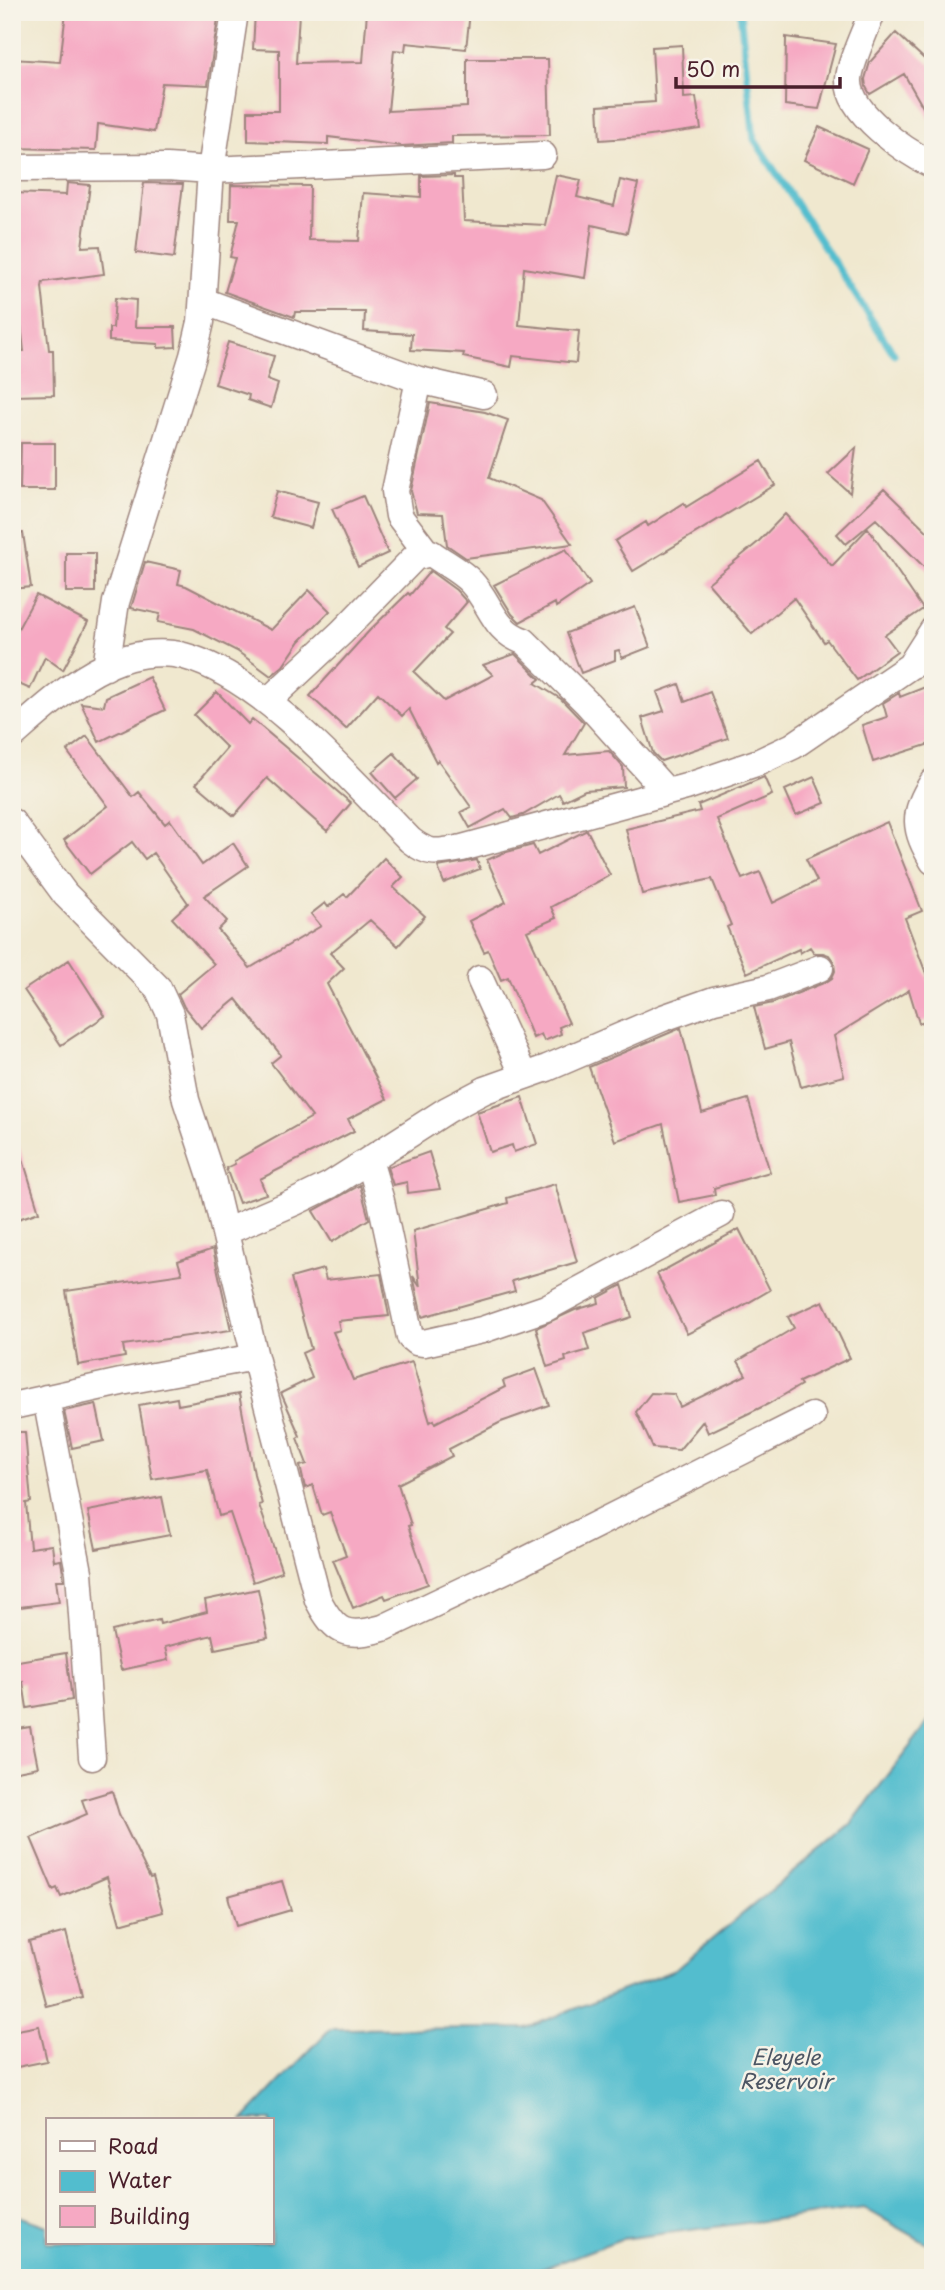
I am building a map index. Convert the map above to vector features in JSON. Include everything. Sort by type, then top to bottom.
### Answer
[{"type":"street","points":[[106,667],[116,601],[193,356],[201,322],[211,170],[235,12]]},
{"type":"street","points":[[872,12],[849,77],[853,99],[881,130],[913,155],[933,165]]},
{"type":"street","points":[[12,168],[167,167],[211,170],[543,155]]},
{"type":"street","points":[[202,301],[419,380],[484,395]]},
{"type":"street","points":[[419,380],[395,491],[399,516],[427,553]]},
{"type":"street","points":[[268,701],[342,632],[415,557],[432,553],[471,582],[502,630],[524,641],[587,703],[667,792]]},
{"type":"street","points":[[12,736],[47,705],[89,676],[121,660],[150,653],[184,656],[218,669],[268,701],[423,850],[437,852],[462,848],[667,792],[758,762],[793,746],[921,661],[933,631]]},
{"type":"street","points":[[933,782],[920,802],[918,820],[922,844],[933,861]]},
{"type":"street","points":[[12,822],[65,894],[158,988],[164,999],[170,1014],[186,1100],[212,1179],[318,1600],[328,1619],[344,1631],[360,1634],[383,1628],[522,1562],[812,1416]]},
{"type":"street","points":[[225,1232],[330,1185],[447,1110],[485,1090],[701,1004],[768,988],[820,968]]},
{"type":"street","points":[[480,979],[524,1076]]},
{"type":"street","points":[[369,1160],[381,1201],[410,1337],[416,1342],[424,1343],[482,1330],[546,1308],[721,1214]]},
{"type":"street","points":[[12,1406],[255,1357]]},
{"type":"street","points":[[46,1398],[79,1572],[92,1757]]},
{"type":"water","name":"Eleyele Reservoir","points":[[933,1716],[933,2247],[864,2208],[621,2239],[518,2278],[12,2278],[12,2214],[46,2226],[46,2244],[273,2244],[273,2118],[245,2118],[330,2029],[526,2028],[675,1970],[851,1824]]},
{"type":"building","points":[[66,12],[127,15],[127,12],[219,12],[208,85],[162,83],[154,132],[98,124],[96,150],[12,148],[12,59],[60,62]]},
{"type":"building","points":[[255,12],[299,13],[296,63],[363,62],[367,12],[470,12],[466,49],[406,43],[405,51],[394,50],[388,111],[467,107],[467,59],[548,59],[550,135],[452,136],[452,143],[402,146],[328,137],[328,144],[248,141],[248,111],[279,111],[279,50],[253,49]]},
{"type":"building","points":[[896,33],[933,67],[933,125],[904,74],[870,94],[866,87],[865,79],[870,62]]},
{"type":"building","points":[[786,37],[836,44],[819,109],[785,105]]},
{"type":"building","points":[[682,45],[684,98],[696,97],[701,129],[600,140],[598,106],[655,102],[652,47]]},
{"type":"building","points":[[819,127],[868,149],[853,183],[804,160]]},
{"type":"building","points":[[454,175],[454,178],[462,178],[464,221],[545,225],[556,175],[581,180],[577,197],[614,206],[620,180],[638,184],[627,233],[592,225],[585,278],[524,268],[519,325],[579,331],[576,363],[513,356],[511,367],[463,357],[464,353],[411,350],[412,334],[364,331],[365,312],[295,312],[294,317],[225,292],[235,258],[230,257],[239,220],[230,220],[231,185],[310,186],[309,240],[359,241],[363,193],[421,197],[421,176]]},
{"type":"building","points":[[67,183],[90,185],[82,247],[100,246],[104,274],[43,282],[49,350],[53,350],[54,395],[12,396],[12,351],[24,351],[17,289],[12,289],[13,193],[66,195]]},
{"type":"building","points":[[144,183],[183,184],[174,258],[136,253]]},
{"type":"building","points":[[115,298],[136,300],[135,327],[175,327],[176,347],[158,348],[158,344],[109,341],[109,328],[113,328]]},
{"type":"building","points":[[228,342],[274,356],[267,380],[278,384],[271,408],[248,400],[249,395],[215,384]]},
{"type":"building","points":[[430,403],[485,412],[508,420],[489,478],[541,500],[572,544],[466,558],[447,545],[443,514],[417,513],[411,491]]},
{"type":"building","points":[[21,443],[55,443],[55,490],[20,490]]},
{"type":"building","points":[[856,448],[850,493],[828,474]]},
{"type":"building","points":[[761,461],[775,485],[633,571],[615,541],[646,522],[648,526],[684,503],[686,507]]},
{"type":"building","points":[[884,489],[933,537],[933,576],[876,519],[846,544],[837,534]]},
{"type":"building","points":[[277,491],[318,502],[311,528],[270,517]]},
{"type":"building","points":[[363,496],[388,553],[358,567],[332,509]]},
{"type":"building","points":[[785,514],[832,566],[868,528],[923,609],[885,635],[897,651],[857,680],[827,640],[824,642],[794,598],[752,634],[708,583],[757,543]]},
{"type":"building","points":[[12,533],[23,533],[31,587],[12,589]]},
{"type":"building","points":[[566,549],[590,584],[556,607],[555,603],[520,622],[494,585]]},
{"type":"building","points":[[66,553],[95,553],[95,592],[66,592]]},
{"type":"building","points":[[145,562],[181,570],[178,584],[271,630],[309,590],[330,611],[300,641],[283,666],[271,676],[237,651],[194,629],[158,622],[160,614],[131,608]]},
{"type":"building","points":[[430,571],[456,590],[467,602],[444,629],[450,634],[414,672],[444,701],[493,675],[483,665],[515,654],[540,679],[535,683],[561,699],[584,723],[565,755],[609,751],[623,767],[624,787],[585,790],[563,801],[559,794],[523,815],[512,818],[505,809],[470,828],[461,812],[471,807],[438,760],[436,762],[409,709],[402,716],[378,693],[346,729],[310,696],[370,630],[408,593],[410,595]]},
{"type":"building","points":[[36,595],[88,622],[63,670],[45,657],[30,689],[12,681],[12,640]]},
{"type":"building","points":[[635,607],[650,647],[622,658],[619,650],[615,651],[615,660],[581,673],[566,633]]},
{"type":"building","points":[[149,677],[165,710],[99,742],[81,703],[104,706],[106,697]]},
{"type":"building","points":[[679,684],[685,702],[710,692],[728,738],[661,761],[653,753],[642,718],[664,711],[657,692]]},
{"type":"building","points":[[933,684],[933,743],[873,762],[862,725],[887,717],[883,703],[899,693],[900,697]]},
{"type":"building","points":[[217,692],[248,724],[252,719],[351,803],[327,831],[267,778],[234,816],[196,784],[227,748],[194,715]]},
{"type":"building","points":[[87,736],[133,797],[139,792],[165,824],[170,820],[202,865],[233,843],[248,866],[204,896],[227,921],[218,930],[250,968],[321,926],[311,914],[325,903],[328,907],[344,894],[347,897],[384,858],[403,877],[393,887],[425,916],[398,946],[370,920],[330,953],[344,968],[327,984],[387,1099],[348,1119],[354,1131],[260,1179],[266,1194],[239,1203],[226,1168],[312,1117],[271,1063],[281,1055],[236,999],[201,1028],[184,1007],[178,994],[214,964],[172,918],[188,903],[153,853],[145,859],[132,842],[90,874],[64,840],[108,806],[67,751]]},
{"type":"building","points":[[394,753],[417,779],[395,798],[372,772]]},
{"type":"building","points":[[764,777],[772,795],[717,819],[742,879],[760,872],[773,903],[817,881],[806,859],[887,822],[922,911],[905,918],[933,992],[933,1018],[919,1023],[909,990],[834,1036],[844,1076],[801,1087],[789,1042],[765,1049],[754,1007],[773,1003],[826,982],[832,978],[835,971],[834,962],[829,955],[814,953],[810,947],[800,953],[799,949],[747,973],[727,927],[731,925],[712,879],[642,894],[626,829],[700,811],[698,805]]},
{"type":"building","points":[[814,777],[825,803],[796,815],[785,790]]},
{"type":"building","points":[[587,830],[610,875],[551,907],[556,918],[527,931],[569,1023],[559,1027],[561,1034],[544,1041],[541,1034],[533,1038],[508,977],[501,980],[488,950],[484,952],[469,921],[506,902],[487,860],[533,845],[538,855]]},
{"type":"building","points":[[477,860],[480,869],[444,883],[438,867]]},
{"type":"building","points":[[69,960],[105,1016],[61,1045],[24,990]]},
{"type":"building","points":[[681,1028],[702,1113],[748,1099],[770,1172],[714,1188],[715,1195],[679,1202],[663,1124],[615,1141],[589,1067]]},
{"type":"building","points":[[522,1097],[537,1144],[514,1152],[512,1145],[490,1152],[477,1112]]},
{"type":"building","points":[[12,1143],[18,1143],[39,1212],[12,1221]]},
{"type":"building","points":[[429,1152],[440,1189],[408,1193],[407,1182],[393,1185],[387,1167]]},
{"type":"building","points":[[555,1184],[577,1262],[512,1281],[515,1291],[422,1317],[413,1276],[420,1287],[413,1231],[508,1203],[507,1198]]},
{"type":"building","points":[[360,1185],[369,1219],[332,1242],[313,1211]]},
{"type":"building","points":[[739,1229],[770,1290],[687,1334],[657,1274]]},
{"type":"building","points":[[213,1249],[231,1330],[123,1345],[125,1357],[78,1365],[66,1291],[182,1274],[178,1261]]},
{"type":"building","points":[[323,1269],[326,1280],[381,1274],[389,1316],[338,1321],[340,1330],[333,1332],[353,1380],[412,1362],[430,1422],[434,1420],[435,1423],[505,1387],[503,1381],[536,1369],[549,1405],[501,1422],[449,1449],[452,1456],[398,1484],[411,1525],[408,1526],[428,1584],[386,1599],[384,1595],[353,1608],[333,1560],[346,1555],[330,1512],[322,1515],[313,1485],[305,1488],[300,1466],[307,1464],[297,1438],[300,1436],[281,1393],[312,1378],[302,1353],[311,1349],[291,1278]]},
{"type":"building","points":[[622,1285],[632,1317],[584,1333],[589,1350],[565,1357],[566,1361],[547,1367],[536,1328],[575,1310],[599,1303],[598,1298]]},
{"type":"building","points":[[823,1301],[850,1358],[799,1382],[801,1385],[768,1404],[708,1433],[703,1421],[679,1450],[653,1448],[636,1412],[651,1393],[674,1394],[680,1407],[746,1375],[738,1361],[794,1328],[788,1317]]},
{"type":"building","points":[[239,1394],[262,1504],[259,1505],[282,1572],[253,1582],[230,1513],[219,1516],[207,1470],[152,1479],[139,1405],[177,1398],[178,1405]]},
{"type":"building","points":[[96,1404],[104,1441],[72,1448],[64,1411]]},
{"type":"building","points":[[12,1432],[25,1432],[31,1502],[26,1503],[30,1548],[52,1545],[54,1561],[61,1560],[64,1580],[56,1580],[59,1602],[12,1608]]},
{"type":"building","points":[[162,1497],[170,1535],[96,1549],[88,1511]]},
{"type":"building","points":[[258,1589],[268,1638],[215,1649],[212,1635],[165,1647],[168,1660],[121,1670],[112,1631],[159,1620],[160,1624],[207,1612],[205,1600]]},
{"type":"building","points":[[66,1653],[72,1700],[27,1708],[23,1682],[12,1684],[12,1662]]},
{"type":"building","points":[[30,1727],[38,1767],[12,1772],[12,1730]]},
{"type":"building","points":[[112,1791],[119,1814],[150,1878],[153,1877],[163,1912],[120,1924],[107,1877],[61,1897],[57,1888],[53,1890],[31,1838],[87,1814],[82,1800]]},
{"type":"building","points":[[282,1881],[291,1910],[236,1926],[228,1896]]},
{"type":"building","points":[[66,1932],[82,1997],[46,2006],[29,1942]]},
{"type":"building","points":[[39,2026],[47,2061],[17,2067],[12,2031]]},
{"type":"waterway","points":[[740,12],[754,139],[894,354]]}]
